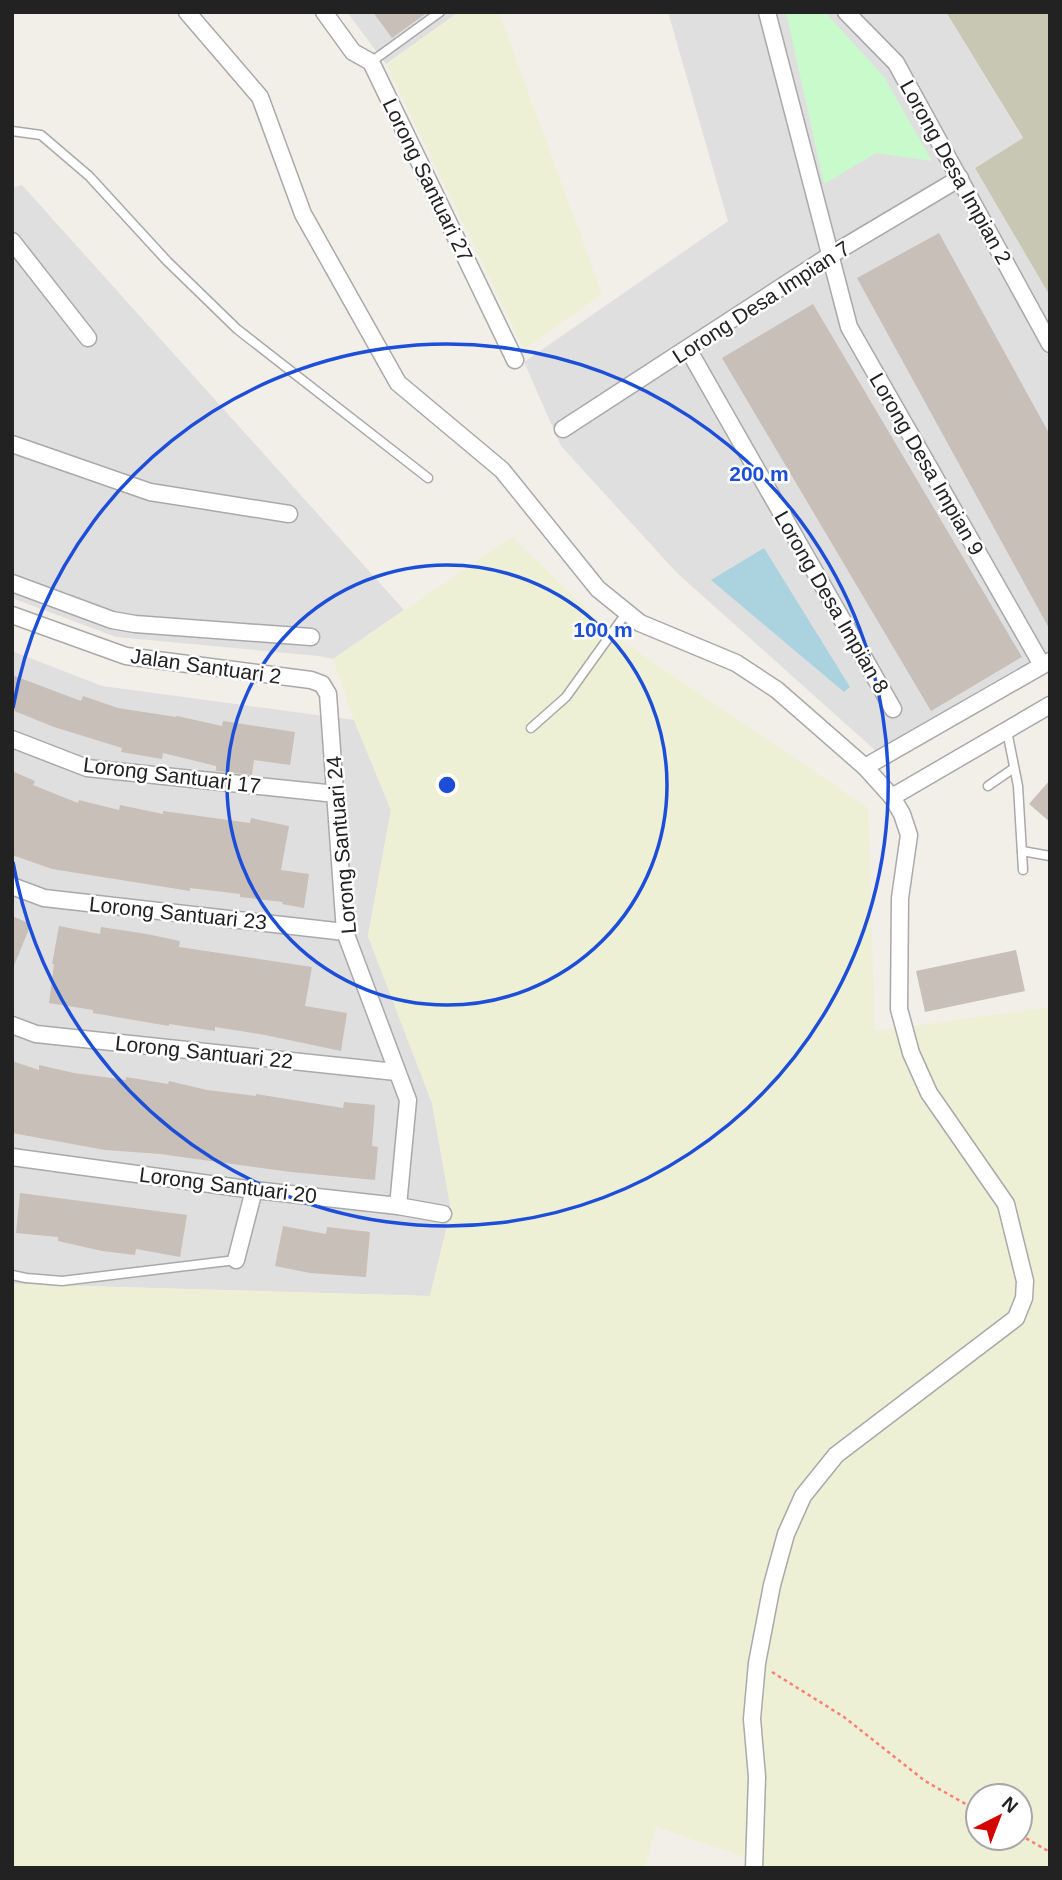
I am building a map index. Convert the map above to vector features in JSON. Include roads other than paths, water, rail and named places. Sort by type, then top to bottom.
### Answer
[{"type":"street","points":[[187,12],[260,97],[303,214],[398,383],[502,470],[598,589],[640,623],[736,663],[777,690],[865,766],[892,797],[902,814],[909,835],[900,898],[899,1009],[911,1053],[929,1093],[1006,1203],[1025,1281],[1024,1298],[1016,1318],[836,1455],[803,1496],[786,1534],[774,1576],[757,1663],[752,1719],[757,1777],[754,1868]]},
{"type":"street","name":"Lorong Santuari 27","points":[[324,12],[353,52],[371,62],[515,360]]},
{"type":"street","name":"Lorong Desa Impian 9","points":[[767,12],[849,327],[1046,663]]},
{"type":"street","name":"Lorong Desa Impian 2","points":[[846,12],[896,63],[1050,344]]},
{"type":"street","name":"Lorong Desa Impian 7","points":[[563,429],[829,256],[960,178]]},
{"type":"street","points":[[12,241],[88,338]]},
{"type":"street","name":"Lorong Desa Impian 8","points":[[688,349],[892,709]]},
{"type":"street","points":[[12,444],[150,492],[289,514]]},
{"type":"street","points":[[12,583],[112,620],[310,637]]},
{"type":"street","name":"Jalan Santuari 2","points":[[12,615],[126,656],[311,680],[322,684]]},
{"type":"street","points":[[865,766],[1046,663]]},
{"type":"street","name":"Lorong Santuari 24","points":[[322,684],[328,694],[345,932],[408,1100],[398,1206]]},
{"type":"street","points":[[892,797],[1050,705]]},
{"type":"street","name":"Lorong Santuari 17","points":[[12,738],[87,768],[336,794]]},
{"type":"street","name":"Lorong Santuari 23","points":[[12,886],[44,898],[345,932]]},
{"type":"street","name":"Lorong Santuari 22","points":[[12,1025],[36,1034],[396,1072]]},
{"type":"street","name":"Lorong Santuari 20","points":[[12,1157],[443,1214]]},
{"type":"street","points":[[236,1260],[254,1190]]},
{"type":"lane","points":[[371,62],[440,12]]},
{"type":"lane","points":[[12,131],[41,135],[89,176],[167,261],[236,329],[428,478]]},
{"type":"lane","points":[[531,728],[566,697],[627,611]]},
{"type":"lane","points":[[1007,731],[1018,786],[1023,870]]},
{"type":"lane","points":[[988,786],[1014,768]]},
{"type":"lane","points":[[1022,850],[1050,856]]},
{"type":"lane","points":[[12,1275],[62,1281],[236,1260]]},
{"type":"water","points":[[764,548],[850,687],[844,692],[711,580]]}]
